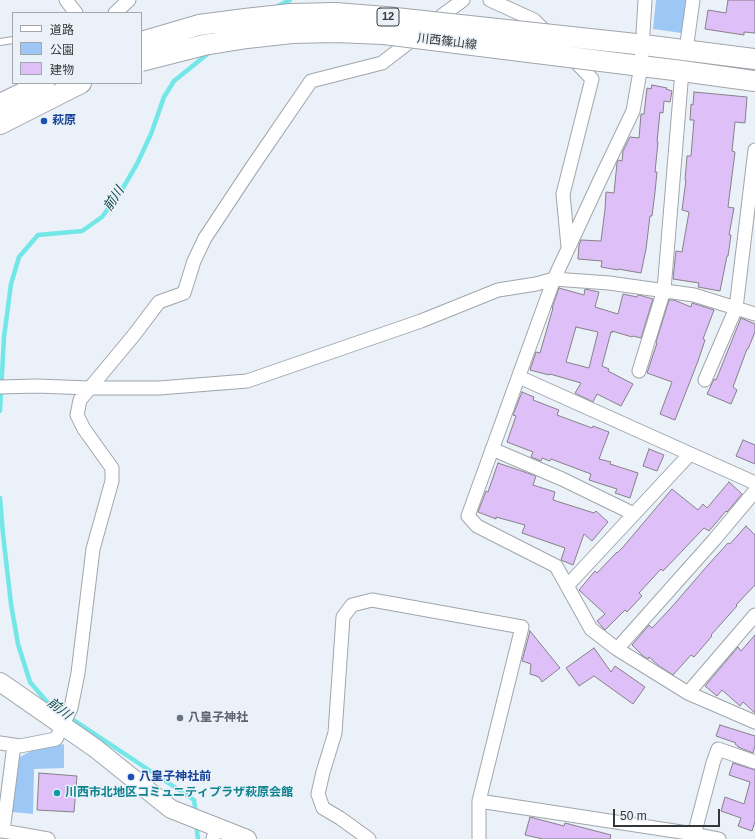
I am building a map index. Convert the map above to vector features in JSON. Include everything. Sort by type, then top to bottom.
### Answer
[{"type":"main road","name":"川西篠山線","points":[[142,42],[199,25],[291,14],[336,13],[639,44],[755,59]]},
{"type":"main road","name":"川西篠山線","points":[[142,61],[204,45],[247,38],[335,32],[384,34],[755,81]]},
{"type":"main road","points":[[0,104],[42,84]]},
{"type":"main road","points":[[0,124],[79,84]]},
{"type":"street","points":[[66,0],[75,12]]},
{"type":"street","points":[[116,12],[129,0]]},
{"type":"street","points":[[0,743],[20,746],[56,739],[71,708],[78,673],[93,549],[112,481],[112,468],[84,429],[77,415],[80,400],[134,335],[159,302],[184,293],[194,261],[205,238],[311,81],[382,63],[463,0]]},
{"type":"street","points":[[490,0],[534,20],[592,79],[563,194],[568,249]]},
{"type":"street","points":[[645,0],[639,44],[633,111],[554,279],[468,516],[477,526],[556,566],[591,629],[616,649],[688,693],[755,722]]},
{"type":"street","points":[[686,50],[694,0]]},
{"type":"street","points":[[639,370],[664,290],[675,175],[682,71]]},
{"type":"street","points":[[705,380],[736,308],[755,150]]},
{"type":"street","points":[[0,387],[36,386],[159,388],[247,381],[421,321],[498,290],[536,284],[554,279],[609,283],[694,295],[755,314]]},
{"type":"street","points":[[519,377],[755,483]]},
{"type":"street","points":[[492,449],[562,479],[634,514]]},
{"type":"street","points":[[567,586],[690,454]]},
{"type":"street","points":[[616,649],[714,540],[755,491]]},
{"type":"street","points":[[369,839],[340,818],[323,808],[318,794],[335,733],[343,617],[352,605],[372,600],[522,627],[479,801],[480,839]]},
{"type":"street","points":[[688,693],[755,616]]},
{"type":"street","points":[[0,682],[95,748],[171,810],[214,833],[247,839]]},
{"type":"street","points":[[14,745],[2,831],[48,839]]},
{"type":"street","points":[[693,836],[718,749],[755,762]]},
{"type":"street","points":[[479,801],[719,839]]},
{"type":"lane","points":[[0,42],[12,40]]},
{"type":"green space","points":[[656,0],[686,0],[682,33],[653,29]]},
{"type":"green space","points":[[64,744],[64,768],[34,769],[33,814],[12,812],[16,759],[31,751]]},
{"type":"building","points":[[728,0],[755,0],[755,33],[744,32],[744,35],[705,29],[708,10],[726,13]]},
{"type":"building","points":[[652,85],[667,88],[666,89],[672,91],[670,102],[664,101],[663,113],[660,112],[655,172],[657,172],[655,192],[641,273],[601,267],[602,261],[578,259],[581,240],[601,241],[606,192],[614,193],[617,163],[618,160],[622,161],[623,151],[630,137],[639,138],[641,114],[644,114],[647,88],[651,89]]},
{"type":"building","points":[[694,92],[747,97],[745,123],[735,122],[732,151],[735,152],[728,207],[734,208],[729,235],[731,235],[728,256],[720,291],[698,287],[699,283],[673,279],[676,251],[682,252],[689,212],[682,210],[686,180],[687,156],[691,156],[694,120],[690,120],[691,104],[693,105]]},
{"type":"building","points":[[559,288],[584,295],[585,289],[599,292],[595,307],[618,314],[623,294],[637,297],[639,295],[653,299],[641,338],[611,332],[602,366],[609,369],[608,371],[633,384],[621,406],[597,394],[593,402],[575,393],[581,383],[530,370],[536,352],[540,353]],"holes":[[[576,327],[598,332],[589,368],[566,362]]]},
{"type":"building","points":[[669,300],[674,300],[691,307],[692,303],[714,310],[703,339],[705,340],[698,361],[675,420],[660,414],[672,382],[647,373]]},
{"type":"building","points":[[741,318],[755,324],[755,332],[733,387],[737,390],[731,404],[707,394],[714,379],[716,380]]},
{"type":"building","points":[[522,392],[534,397],[533,400],[559,410],[557,415],[592,428],[593,426],[609,432],[599,459],[611,462],[610,464],[638,473],[630,498],[615,493],[617,489],[589,480],[591,474],[551,459],[550,461],[542,458],[541,461],[531,457],[533,452],[507,442],[516,416],[513,415]]},
{"type":"building","points":[[743,440],[755,445],[755,464],[736,456]]},
{"type":"building","points":[[649,449],[664,455],[657,471],[643,466]]},
{"type":"building","points":[[498,463],[536,476],[533,485],[555,492],[553,500],[594,513],[596,511],[608,522],[592,541],[584,534],[573,565],[561,560],[565,548],[522,533],[525,525],[496,517],[496,519],[478,512],[486,491],[488,492]]},
{"type":"building","points":[[729,482],[742,494],[727,512],[726,511],[709,531],[704,528],[663,571],[661,569],[639,593],[642,596],[627,612],[625,610],[605,630],[597,621],[605,614],[579,590],[595,571],[597,573],[624,546],[672,489],[698,510],[703,504],[707,508]]},
{"type":"building","points":[[746,526],[755,535],[755,585],[736,605],[737,606],[694,657],[691,655],[673,675],[649,657],[648,659],[643,656],[632,645],[649,625],[652,628],[728,543],[730,544]]},
{"type":"building","points":[[530,631],[560,668],[542,682],[539,677],[530,674],[531,664],[522,661]]},
{"type":"building","points":[[755,635],[755,713],[743,702],[740,706],[722,690],[717,696],[705,686],[738,647],[741,651]]},
{"type":"building","points":[[594,648],[611,672],[615,666],[645,687],[633,704],[594,676],[579,686],[566,668]]},
{"type":"building","points":[[720,725],[755,736],[753,753],[738,747],[735,744],[736,743],[716,736]]},
{"type":"building","points":[[733,763],[755,770],[755,822],[752,831],[738,826],[741,818],[721,811],[725,797],[744,804],[750,782],[729,775]]},
{"type":"building","name":"川西市北地区コミュニティプラザ萩原会館","points":[[39,773],[77,776],[74,812],[37,810]]},
{"type":"building","points":[[530,817],[564,826],[565,823],[611,835],[610,839],[543,839],[525,835]]},
{"type":"waterway","name":"前川","points":[[276,7],[290,0]]},
{"type":"waterway","name":"前川","points":[[0,411],[4,337],[11,284],[19,257],[38,235],[82,231],[102,217],[123,188],[137,164],[151,134],[164,97],[174,81],[210,52]]},
{"type":"waterway","name":"前川","points":[[0,498],[11,604],[18,644],[30,682],[48,703],[194,800],[196,814]]},
{"type":"waterway","name":"前川","points":[[196,823],[198,839]]},
{"type":"place","name":"萩原","points":[[44,121]]},
{"type":"place","name":"八皇子神社","points":[[180,718]]},
{"type":"place","name":"八皇子神社前","points":[[131,777]]},
{"type":"place","name":"川西市北地区コミュニティプラザ萩原会館","points":[[57,793]]}]
